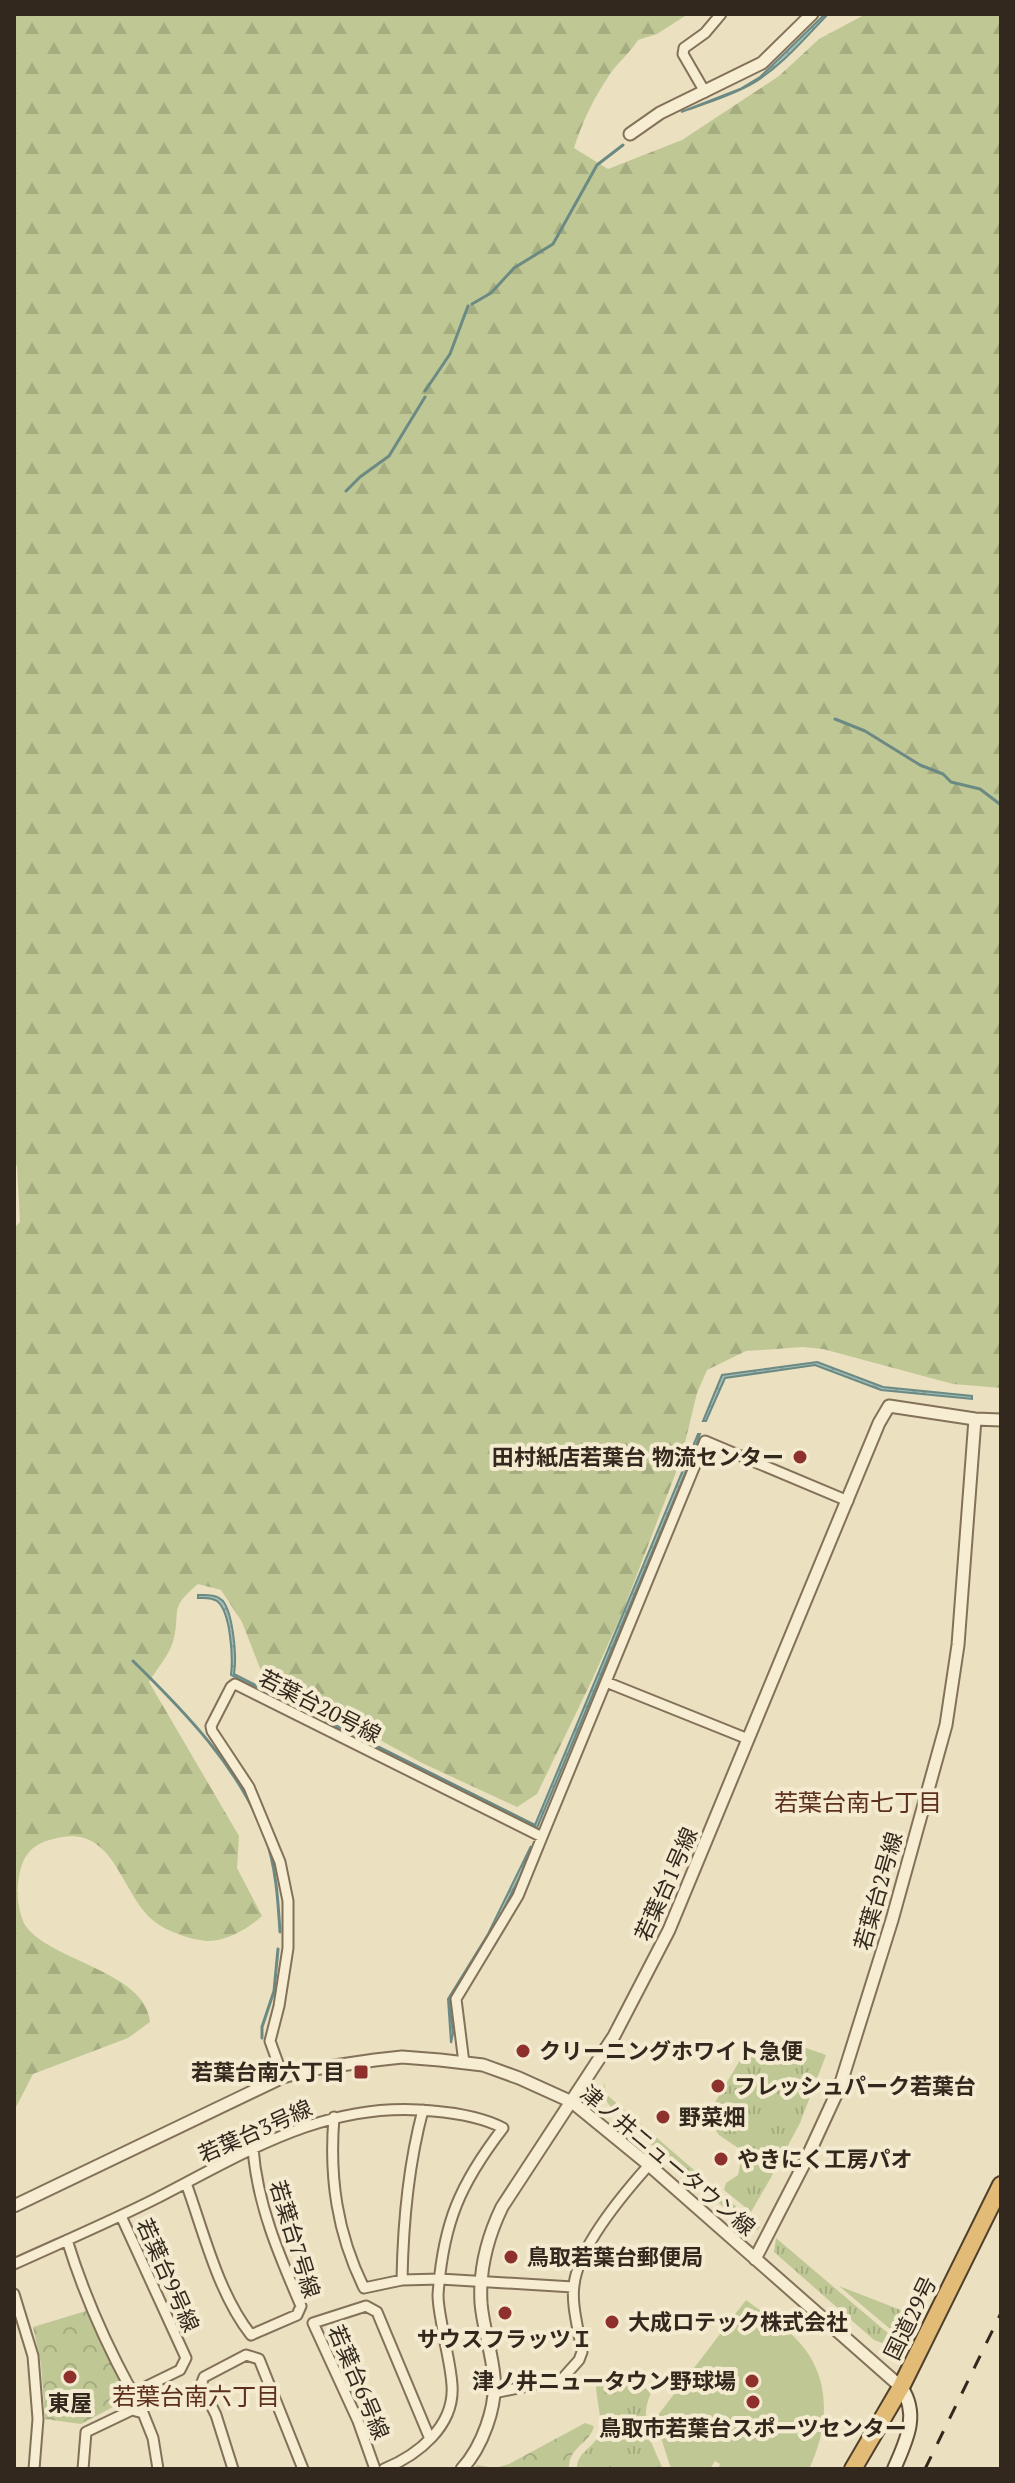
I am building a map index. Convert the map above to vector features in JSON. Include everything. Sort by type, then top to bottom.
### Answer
[{"type":"highway","name":"国道29号","points":[[853,2469],[901,2387],[1001,2185]]},
{"type":"main road","points":[[894,2469],[911,2424],[911,2409],[901,2387]]},
{"type":"street","points":[[705,92],[683,54],[684,48],[705,33],[721,14]]},
{"type":"street","points":[[630,134],[660,113],[762,63],[812,14]]},
{"type":"street","name":"若葉台1号線","points":[[462,2469],[484,2431],[494,2393],[493,2368],[482,2313],[483,2261],[489,2233],[502,2207],[614,2036],[663,1941],[879,1423],[889,1406],[1001,1420]]},
{"type":"street","name":"若葉台2号線","points":[[755,2259],[840,2086],[892,1920],[946,1725],[958,1645],[975,1419]]},
{"type":"street","points":[[464,2063],[456,1999],[518,1896],[705,1441],[848,1501]]},
{"type":"street","points":[[606,1682],[748,1739]]},
{"type":"street","name":"若葉台20号線","points":[[283,2077],[270,2041],[288,1948],[288,1901],[280,1862],[265,1821],[249,1787],[212,1731],[211,1726],[231,1687],[235,1684],[242,1687],[542,1837]]},
{"type":"street","name":"津ノ井ニュータウン線","points":[[14,2206],[283,2077],[323,2067],[402,2057],[483,2065],[572,2102],[649,2165],[901,2387]]},
{"type":"street","points":[[402,2280],[404,2207],[423,2110]]},
{"type":"street","name":"若葉台3号線","points":[[14,2264],[121,2216],[301,2126],[359,2111],[423,2110],[454,2113],[503,2128],[454,2206],[445,2236],[438,2300],[453,2387],[444,2421],[419,2452],[384,2469]]},
{"type":"street","points":[[334,2117],[331,2157],[339,2225],[351,2262],[364,2288],[402,2280],[440,2279],[573,2287]]},
{"type":"street","name":"若葉台7号線","points":[[186,2183],[240,2322],[251,2335],[297,2315],[301,2306],[270,2230],[254,2169],[253,2148]]},
{"type":"street","points":[[494,2393],[567,2376],[582,2352],[573,2287],[576,2272],[593,2238],[625,2191],[649,2165]]},
{"type":"street","name":"若葉台9号線","points":[[67,2240],[82,2288],[108,2347],[130,2388],[139,2390],[180,2370],[186,2358],[121,2216]]},
{"type":"street","points":[[14,2294],[34,2370],[38,2419],[34,2469]]},
{"type":"street","name":"若葉台6号線","points":[[375,2469],[358,2421],[313,2323],[366,2306],[377,2312],[430,2439]]},
{"type":"street","points":[[233,2469],[216,2415],[201,2385],[204,2377],[246,2355],[259,2359],[303,2469]]},
{"type":"street","points":[[83,2469],[86,2432],[132,2410],[143,2413],[153,2438],[158,2469]]},
{"type":"green space","points":[[14,14],[688,14],[657,34],[638,40],[613,70],[594,101],[574,148],[608,169],[682,140],[779,76],[819,39],[866,14],[1001,14],[1001,1388],[953,1384],[823,1349],[803,1347],[746,1351],[707,1370],[697,1393],[681,1459],[623,1611],[537,1794],[517,1807],[422,1763],[263,1676],[242,1622],[221,1590],[198,1584],[179,1605],[171,1647],[149,1682],[239,1836],[237,1868],[262,1916],[229,1937],[207,1941],[190,1938],[163,1927],[143,1910],[116,1866],[96,1844],[67,1836],[35,1847],[24,1860],[18,1882],[19,1908],[25,1925],[54,1948],[115,1978],[132,1990],[144,2005],[150,2022],[128,2038],[33,2074],[14,2111],[14,1228],[20,1222],[17,1166],[14,1162]]},
{"type":"green space","points":[[806,2048],[826,2055],[800,2123],[774,2172],[719,2135],[707,2116],[743,2055]]},
{"type":"green space","points":[[604,2082],[606,2094],[760,2227],[750,2230],[615,2113],[603,2096]]},
{"type":"green space","points":[[742,2155],[773,2174],[751,2212],[724,2190],[726,2183],[738,2175]]},
{"type":"green space","points":[[776,2238],[889,2334],[901,2340],[885,2344],[874,2340],[774,2252]]},
{"type":"green space","points":[[839,2286],[911,2314],[901,2333],[889,2328]]},
{"type":"green space","name":"津ノ井ニュータウン野球場","points":[[746,2300],[785,2329],[814,2363],[824,2398],[824,2416],[809,2469],[718,2469],[720,2464],[715,2461],[710,2469],[671,2469],[655,2419]]},
{"type":"green space","points":[[86,2311],[123,2386],[118,2390],[125,2388],[130,2398],[81,2424],[45,2419],[41,2364],[33,2327]]},
{"type":"green space","points":[[607,2376],[614,2376],[639,2393],[645,2388],[651,2393],[646,2422],[663,2469],[577,2469],[580,2458],[600,2430],[596,2384]]},
{"type":"green space","points":[[585,2423],[594,2426],[592,2432],[575,2450],[569,2469],[474,2469],[477,2465],[495,2468],[509,2464]]},
{"type":"water","points":[[828,14],[761,78],[733,93],[681,112],[740,89],[760,77]]},
{"type":"water","points":[[817,1362],[883,1387],[972,1396],[972,1399],[881,1390],[815,1365],[725,1378],[706,1421],[703,1421],[722,1375]]},
{"type":"water","points":[[698,1434],[692,1457],[537,1828],[231,1675],[231,1647],[222,1607],[210,1598],[198,1598],[198,1595],[214,1596],[226,1607],[233,1636],[234,1674],[535,1825]]},
{"type":"water","points":[[531,1846],[520,1877],[494,1928],[449,2000],[453,2033],[451,2043],[448,1999],[488,1934]]},
{"type":"waterway","points":[[472,304],[491,293],[514,268],[553,244],[597,165],[623,145]]},
{"type":"waterway","points":[[425,391],[450,354],[468,306]]},
{"type":"waterway","points":[[346,491],[389,456],[425,397]]},
{"type":"waterway","points":[[835,719],[865,731],[920,765],[943,774],[951,782],[980,789],[1001,805]]},
{"type":"waterway","points":[[133,1661],[208,1741],[241,1787],[265,1836],[272,1859],[280,1932]]},
{"type":"waterway","points":[[262,2038],[262,2027],[274,1991],[278,1949]]},
{"type":"railway","points":[[925,2469],[1001,2313]]},
{"type":"place","name":"田村紙店若葉台 物流センター","points":[[800,1457]]},
{"type":"place","name":"クリーニングホワイト急便","points":[[523,2051]]},
{"type":"place","name":"若葉台南六丁目","points":[[361,2072]]},
{"type":"place","name":"フレッシュパーク若葉台","points":[[718,2086]]},
{"type":"place","name":"野菜畑","points":[[663,2117]]},
{"type":"place","name":"やきにく工房パオ","points":[[721,2159]]},
{"type":"place","name":"鳥取若葉台郵便局","points":[[511,2257]]},
{"type":"place","name":"サウスフラッツＩ","points":[[505,2313]]},
{"type":"place","name":"大成ロテック株式会社","points":[[612,2322]]},
{"type":"place","name":"東屋","points":[[70,2377]]},
{"type":"place","name":"津ノ井ニュータウン野球場","points":[[752,2381]]},
{"type":"place","name":"鳥取市若葉台スポーツセンター","points":[[753,2402]]},
{"type":"district","name":"若葉台南七丁目","points":[[858,1803]]},
{"type":"district","name":"若葉台南六丁目","points":[[196,2397]]}]
